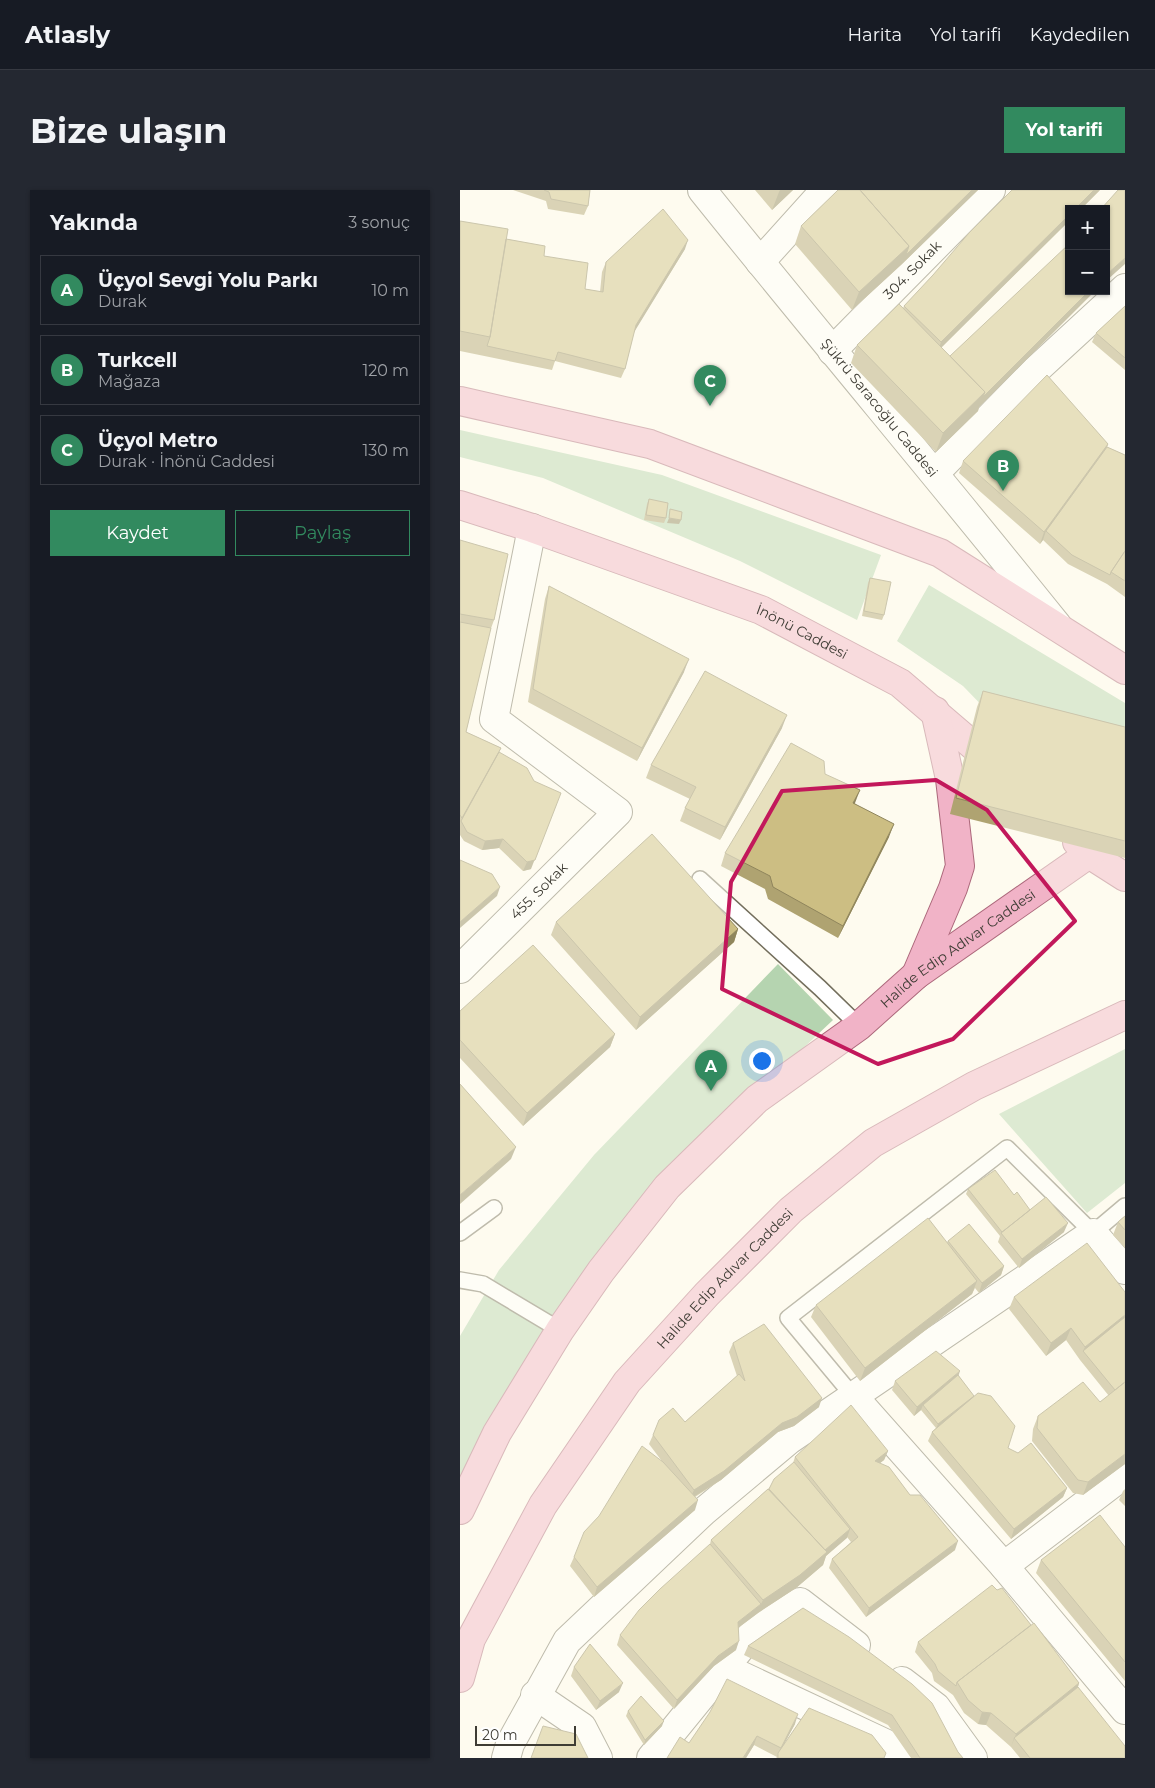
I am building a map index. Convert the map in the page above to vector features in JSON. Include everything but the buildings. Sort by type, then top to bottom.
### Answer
[{"type":"main road","points":[[460,401],[650,444],[940,553],[1125,670]]},
{"type":"main road","name":"İnönü Caddesi","points":[[460,505],[532,528],[760,610],[900,683],[935,711],[1014,782]]},
{"type":"main road","points":[[916,975],[953,888],[960,866],[950,779],[935,711]]},
{"type":"main road","name":"Halide Edip Adıvar Caddesi","points":[[460,1510],[498,1433],[560,1330],[601,1271],[667,1187],[757,1099],[859,1026],[916,975],[1089,854],[1125,822]]},
{"type":"main road","points":[[1062,827],[1089,854],[1125,877]]},
{"type":"main road","name":"Halide Edip Adıvar Caddesi","points":[[460,1678],[471,1639],[543,1505],[627,1382],[707,1294],[791,1210],[874,1143],[974,1086],[1125,1015]]},
{"type":"street","name":"Şükrü Saracoğlu Caddesi","points":[[702,190],[1058,626]]},
{"type":"street","points":[[760,262],[825,190]]},
{"type":"street","name":"304. Sokak","points":[[832,351],[991,190]]},
{"type":"street","points":[[935,473],[1036,370],[1125,288]]},
{"type":"street","name":"455. Sokak","points":[[460,969],[618,812],[494,719],[532,528]]},
{"type":"street","points":[[506,1758],[510,1744],[535,1695],[567,1640],[703,1512],[790,1440],[1093,1233],[1125,1270]]},
{"type":"street","points":[[853,1396],[1004,1566],[1125,1710]]},
{"type":"street","points":[[1004,1566],[1125,1474]]},
{"type":"street","points":[[651,1758],[756,1629],[800,1602],[936,1707],[973,1758]]},
{"type":"street","points":[[725,1668],[891,1746],[899,1758]]},
{"type":"street","points":[[535,1695],[582,1727],[598,1758]]},
{"type":"lane","points":[[700,879],[859,1026]]},
{"type":"lane","points":[[853,1396],[788,1318],[1007,1148],[1093,1233],[1125,1206]]},
{"type":"lane","points":[[460,1233],[494,1208]]},
{"type":"lane","points":[[460,1280],[483,1284],[560,1330]]},
{"type":"highlighted area","points":[[936,780],[987,810],[1075,921],[953,1039],[878,1064],[722,989],[731,882],[782,791]]},
{"type":"green space","points":[[460,430],[662,475],[881,555],[857,620],[740,561],[543,478],[460,457]]},
{"type":"green space","points":[[929,585],[1125,703],[1125,790],[1023,748],[963,686],[897,641]]},
{"type":"green space","points":[[778,964],[833,1020],[658,1185],[576,1281],[477,1449],[460,1489],[460,1336],[499,1270],[594,1155]]},
{"type":"green space","points":[[1125,1049],[1125,1183],[1087,1213],[999,1114]]},
{"type":"place","name":"Üçyol Metro","points":[[710,406]]},
{"type":"place","name":"Turkcell","points":[[1003,491]]},
{"type":"place","name":"Üçyol Sevgi Yolu Parkı","points":[[711,1091]]}]
